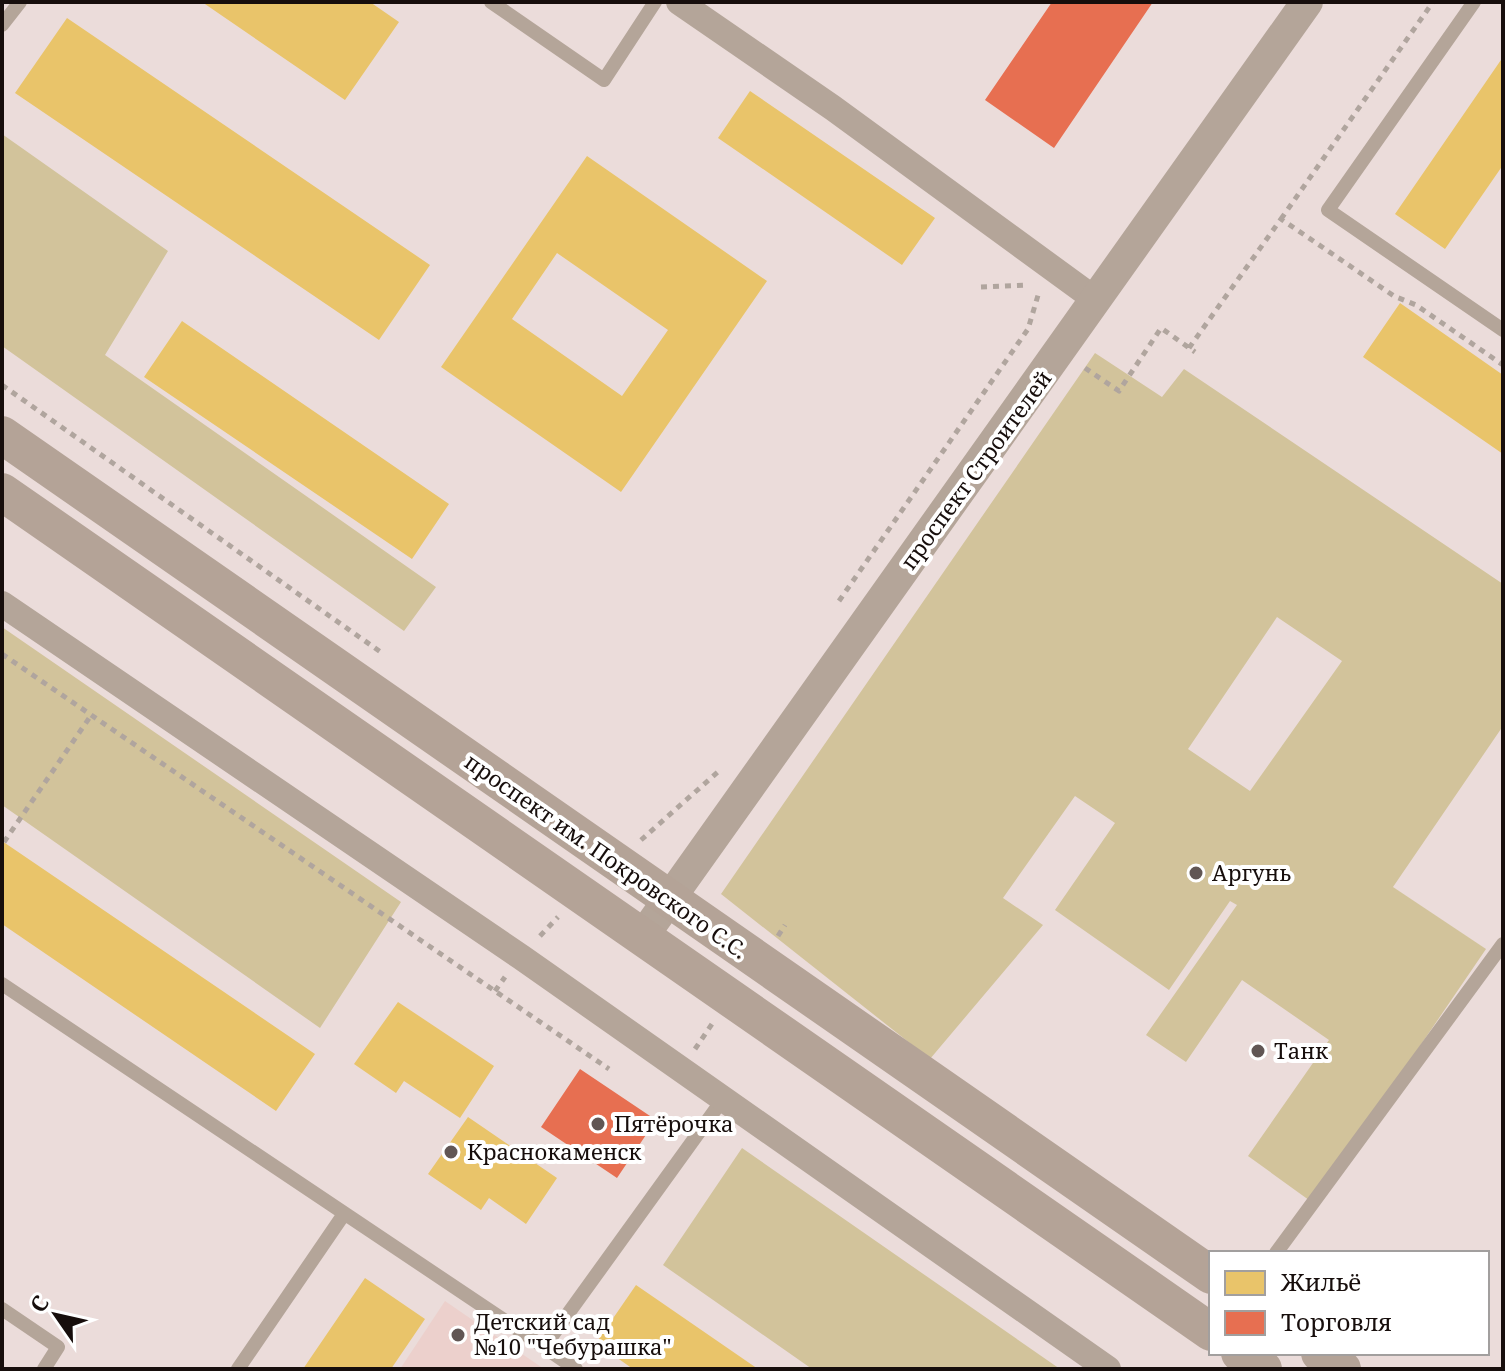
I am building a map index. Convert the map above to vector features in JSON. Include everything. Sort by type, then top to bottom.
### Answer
[{"type":"main road","name":"проспект им. Покровского С.С.","points":[[2,435],[1209,1274]]},
{"type":"main road","name":"проспект им. Покровского С.С.","points":[[2,492],[1209,1331]]},
{"type":"main road","points":[[1243,1355],[1263,1369]]},
{"type":"main road","points":[[1323,1355],[1342,1369]]},
{"type":"street","points":[[679,2],[833,108],[1096,300]]},
{"type":"street","name":"проспект Строителей","points":[[643,936],[1307,2]]},
{"type":"street","points":[[2,604],[723,1099],[1108,1369]]},
{"type":"lane","points":[[2,25],[20,2]]},
{"type":"lane","points":[[491,2],[604,80],[655,2]]},
{"type":"lane","points":[[1474,2],[1328,210],[1503,330]]},
{"type":"lane","points":[[1277,1251],[1503,944]]},
{"type":"lane","points":[[1490,963],[1503,972]]},
{"type":"lane","points":[[2,984],[576,1369]]},
{"type":"lane","points":[[544,1347],[723,1099]]},
{"type":"lane","points":[[238,1369],[344,1214]]},
{"type":"lane","points":[[2,1309],[58,1347],[44,1369]]},
{"type":"path","points":[[1028,329],[1119,391],[1161,328],[1192,350],[1433,2]]},
{"type":"path","points":[[1281,219],[1503,365]]},
{"type":"path","points":[[831,613],[1028,329],[1042,284],[981,287]]},
{"type":"path","points":[[2,385],[383,654]]},
{"type":"path","points":[[2,654],[609,1069]]},
{"type":"path","points":[[4,842],[92,714]]},
{"type":"path","points":[[630,830],[643,839]]},
{"type":"shaded area","points":[[2,134],[168,251],[105,355],[436,587],[404,631],[2,346]]},
{"type":"shaded area","points":[[1095,353],[1162,397],[1184,369],[1503,584],[1503,726],[1393,887],[1486,949],[1313,1203],[1248,1156],[1329,1040],[1242,980],[1186,1062],[1146,1035],[1237,905],[1230,901],[1169,990],[1055,910],[1115,823],[1075,796],[1003,898],[1043,925],[930,1059],[721,894]],"holes":[[[1277,617],[1342,661],[1250,791],[1188,749]]]},
{"type":"shaded area","points":[[2,627],[401,902],[320,1028],[2,805]]},
{"type":"shaded area","points":[[742,1148],[1060,1369],[812,1369],[663,1265]]},
{"type":"shaded area","name":"Детский сад №10 \"Чебурашка\"","points":[[445,1301],[544,1369],[400,1369]]},
{"type":"building: Жильё","points":[[202,2],[370,2],[399,22],[345,100]]},
{"type":"building: Жильё","points":[[67,18],[430,265],[379,340],[15,93]]},
{"type":"building: Жильё","points":[[1503,57],[1503,165],[1445,249],[1395,214]]},
{"type":"building: Жильё","points":[[750,91],[935,218],[902,265],[718,138]]},
{"type":"building: Жильё","points":[[587,156],[767,281],[621,492],[441,367]],"holes":[[[557,253],[668,330],[622,396],[512,319]]]},
{"type":"building: Жильё","points":[[1400,303],[1503,375],[1503,454],[1363,357]]},
{"type":"building: Жильё","points":[[182,321],[449,504],[412,559],[144,377]]},
{"type":"building: Жильё","points":[[2,841],[315,1054],[276,1111],[2,924]]},
{"type":"building: Жильё","points":[[398,1002],[494,1066],[460,1118],[404,1081],[396,1093],[354,1064]]},
{"type":"building: Жильё","points":[[468,1117],[557,1178],[526,1224],[489,1198],[481,1210],[428,1174]]},
{"type":"building: Жильё","points":[[365,1278],[425,1319],[391,1369],[303,1369]]},
{"type":"building: Жильё","points":[[636,1285],[758,1369],[633,1369],[596,1343]]},
{"type":"building: Торговля","points":[[1052,2],[1153,2],[1054,148],[985,100]]},
{"type":"building: Торговля","name":"Пятёрочка","points":[[580,1069],[656,1120],[617,1178],[541,1127]]},
{"type":"place","name":"Аргунь","points":[[1196,873]]},
{"type":"place","name":"Танк","points":[[1258,1051]]},
{"type":"place","name":"Пятёрочка","points":[[598,1124]]},
{"type":"place","name":"Краснокаменск","points":[[451,1152]]},
{"type":"place","name":"Детский сад №10 \"Чебурашка\"","points":[[458,1335]]}]
